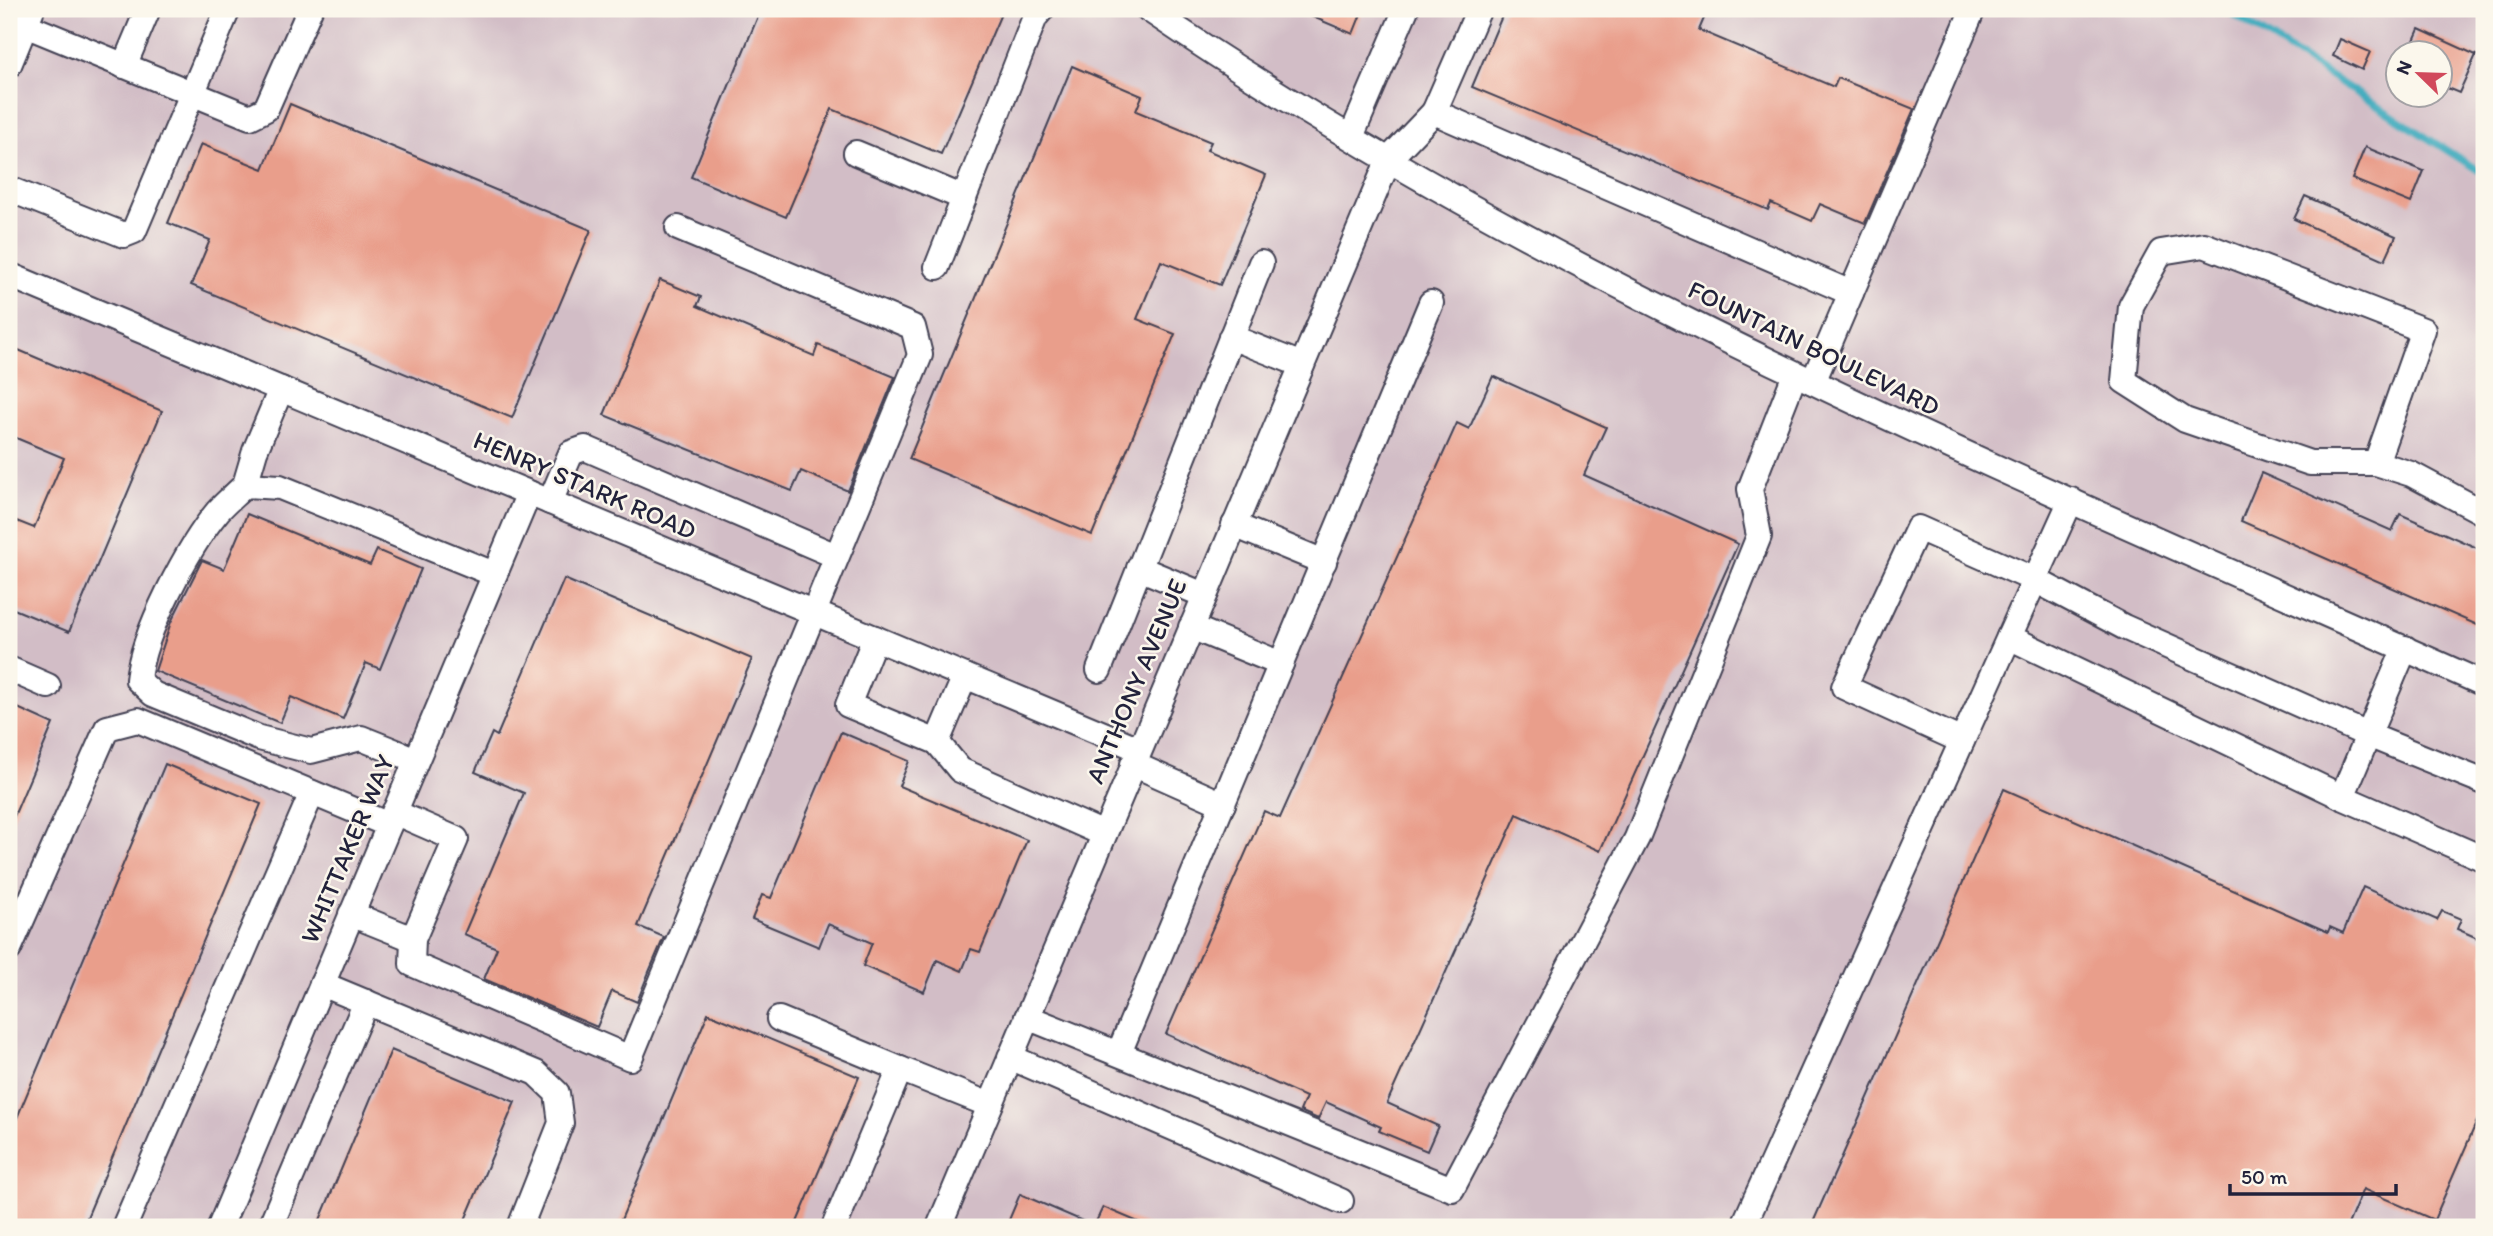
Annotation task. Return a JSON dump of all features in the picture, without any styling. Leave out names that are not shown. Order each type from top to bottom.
[{"type":"street","points":[[124,66],[148,9]]},
{"type":"street","points":[[9,189],[124,235],[134,231],[228,9]]},
{"type":"street","points":[[10,61],[29,17],[124,66],[250,117],[265,109],[310,9]]},
{"type":"street","points":[[937,267],[1035,17],[1042,9]]},
{"type":"street","name":"FOUNTAIN BOULEVARD","points":[[1148,9],[1351,137],[1603,278],[1804,378],[2484,684]]},
{"type":"street","points":[[1351,137],[1406,9]]},
{"type":"street","points":[[1389,159],[1434,112],[1479,9]]},
{"type":"street","points":[[1027,1017],[1452,1189],[1637,838],[1759,536],[1750,489],[1804,378],[1851,293],[1973,9]]},
{"type":"street","points":[[1434,112],[1851,293]]},
{"type":"street","points":[[856,153],[964,198]]},
{"type":"street","name":"ANTHONY AVENUE","points":[[939,1227],[1389,159]]},
{"type":"street","points":[[9,949],[107,728],[138,720],[312,793],[456,839],[412,939],[412,964],[630,1058],[920,355],[913,327],[678,228]]},
{"type":"street","points":[[2376,463],[2423,330],[2204,245],[2161,252],[2131,306],[2124,381],[2185,420],[2311,463],[2376,463],[2412,474],[2484,513]]},
{"type":"street","points":[[1098,670],[1261,263]]},
{"type":"street","name":"HENRY STARK ROAD","points":[[9,275],[965,676],[1136,757],[1223,804]]},
{"type":"street","points":[[1119,1054],[1432,303]]},
{"type":"street","points":[[1231,337],[1302,365]]},
{"type":"street","points":[[281,389],[255,451],[246,485],[218,511],[183,563],[140,659],[138,680],[153,694],[259,738],[311,751],[361,738],[416,760]]},
{"type":"street","name":"WHITTAKER WAY","points":[[220,1227],[494,574],[539,498],[571,453],[585,448],[836,556]]},
{"type":"street","points":[[246,485],[281,487],[494,574]]},
{"type":"street","points":[[1743,1227],[2071,500]]},
{"type":"street","points":[[1234,525],[1324,562]]},
{"type":"street","points":[[1962,741],[1844,687],[1918,528],[2035,580],[2124,627],[2368,735],[2484,782]]},
{"type":"street","points":[[1139,568],[1204,595]]},
{"type":"street","points":[[1191,627],[1281,664]]},
{"type":"street","points":[[2009,637],[2342,797],[2484,859]]},
{"type":"street","points":[[876,638],[848,705],[937,742],[960,770],[1104,834]]},
{"type":"street","points":[[2342,797],[2405,648]]},
{"type":"street","points":[[9,669],[48,686]]},
{"type":"street","points":[[937,742],[965,676]]},
{"type":"street","points":[[124,1227],[312,793]]},
{"type":"street","points":[[351,914],[412,939]]},
{"type":"street","points":[[322,984],[536,1073],[557,1093],[561,1123],[520,1227]]},
{"type":"street","points":[[270,1227],[366,1002]]},
{"type":"street","points":[[779,1019],[990,1105]]},
{"type":"street","points":[[1010,1057],[1341,1201]]},
{"type":"street","points":[[834,1227],[900,1069]]},
{"type":"shaded area","points":[[9,9],[2484,9],[2484,1227],[9,1227]]},
{"type":"building","points":[[761,9],[1003,9],[941,154],[832,109],[786,217],[691,177]]},
{"type":"building","points":[[1294,9],[1363,9],[1353,34]]},
{"type":"building","points":[[1505,9],[1708,9],[1699,30],[1834,87],[1838,78],[1914,109],[1865,223],[1820,204],[1812,221],[1771,203],[1768,210],[1472,87]]},
{"type":"building","points":[[2419,29],[2439,38],[2415,38]]},
{"type":"building","points":[[2340,39],[2370,52],[2362,70],[2333,56]]},
{"type":"building","points":[[2454,45],[2476,55],[2459,93],[2454,91]]},
{"type":"building","points":[[1072,66],[1142,96],[1136,111],[1211,142],[1207,150],[1266,175],[1220,285],[1161,261],[1137,319],[1175,334],[1092,535],[909,459]]},
{"type":"building","points":[[290,104],[591,230],[512,418],[191,285],[210,240],[168,223],[201,144],[263,169]]},
{"type":"building","points":[[2365,147],[2424,171],[2411,203],[2352,179]]},
{"type":"building","points":[[2305,196],[2396,236],[2385,260],[2294,219]]},
{"type":"building","points":[[660,280],[701,297],[697,306],[814,356],[818,345],[895,377],[848,491],[801,471],[792,491],[604,415]]},
{"type":"building","points":[[9,346],[162,411],[69,632],[9,607],[9,518],[34,528],[64,458],[9,435]]},
{"type":"building","points":[[1493,376],[1606,427],[1584,475],[1738,544],[1600,851],[1517,814],[1387,1103],[1438,1126],[1427,1151],[1379,1131],[1381,1127],[1326,1102],[1318,1119],[1300,1111],[1306,1097],[1166,1034],[1264,811],[1280,818],[1457,423],[1469,429]]},
{"type":"building","points":[[2261,473],[2392,531],[2400,514],[2484,551],[2484,628],[2241,521]]},
{"type":"building","points":[[247,514],[370,565],[377,550],[421,569],[380,669],[366,663],[343,719],[291,697],[280,723],[155,671],[171,622],[202,560],[224,569]]},
{"type":"building","points":[[564,579],[752,659],[638,926],[664,937],[637,1002],[612,991],[597,1027],[484,979],[497,948],[464,934],[524,793],[475,772],[492,733],[497,736]]},
{"type":"building","points":[[9,704],[53,724],[9,828]]},
{"type":"building","points":[[841,732],[909,761],[899,786],[1027,840],[980,952],[971,949],[962,971],[937,960],[924,992],[863,966],[872,943],[828,924],[819,947],[752,919],[762,895],[771,898]]},
{"type":"building","points":[[165,764],[261,804],[83,1227],[9,1227],[9,1137]]},
{"type":"building","points":[[2004,789],[2328,932],[2330,927],[2343,933],[2363,887],[2437,920],[2442,911],[2461,919],[2457,929],[2484,941],[2484,1105],[2434,1220],[2363,1189],[2347,1227],[1811,1227]]},
{"type":"building","points":[[708,1013],[859,1077],[795,1227],[618,1227]]},
{"type":"building","points":[[391,1050],[515,1102],[462,1227],[317,1227]]},
{"type":"building","points":[[1020,1194],[1094,1226],[1103,1207],[1150,1227],[1006,1227]]},
{"type":"waterway","points":[[2225,9],[2484,174]]}]
